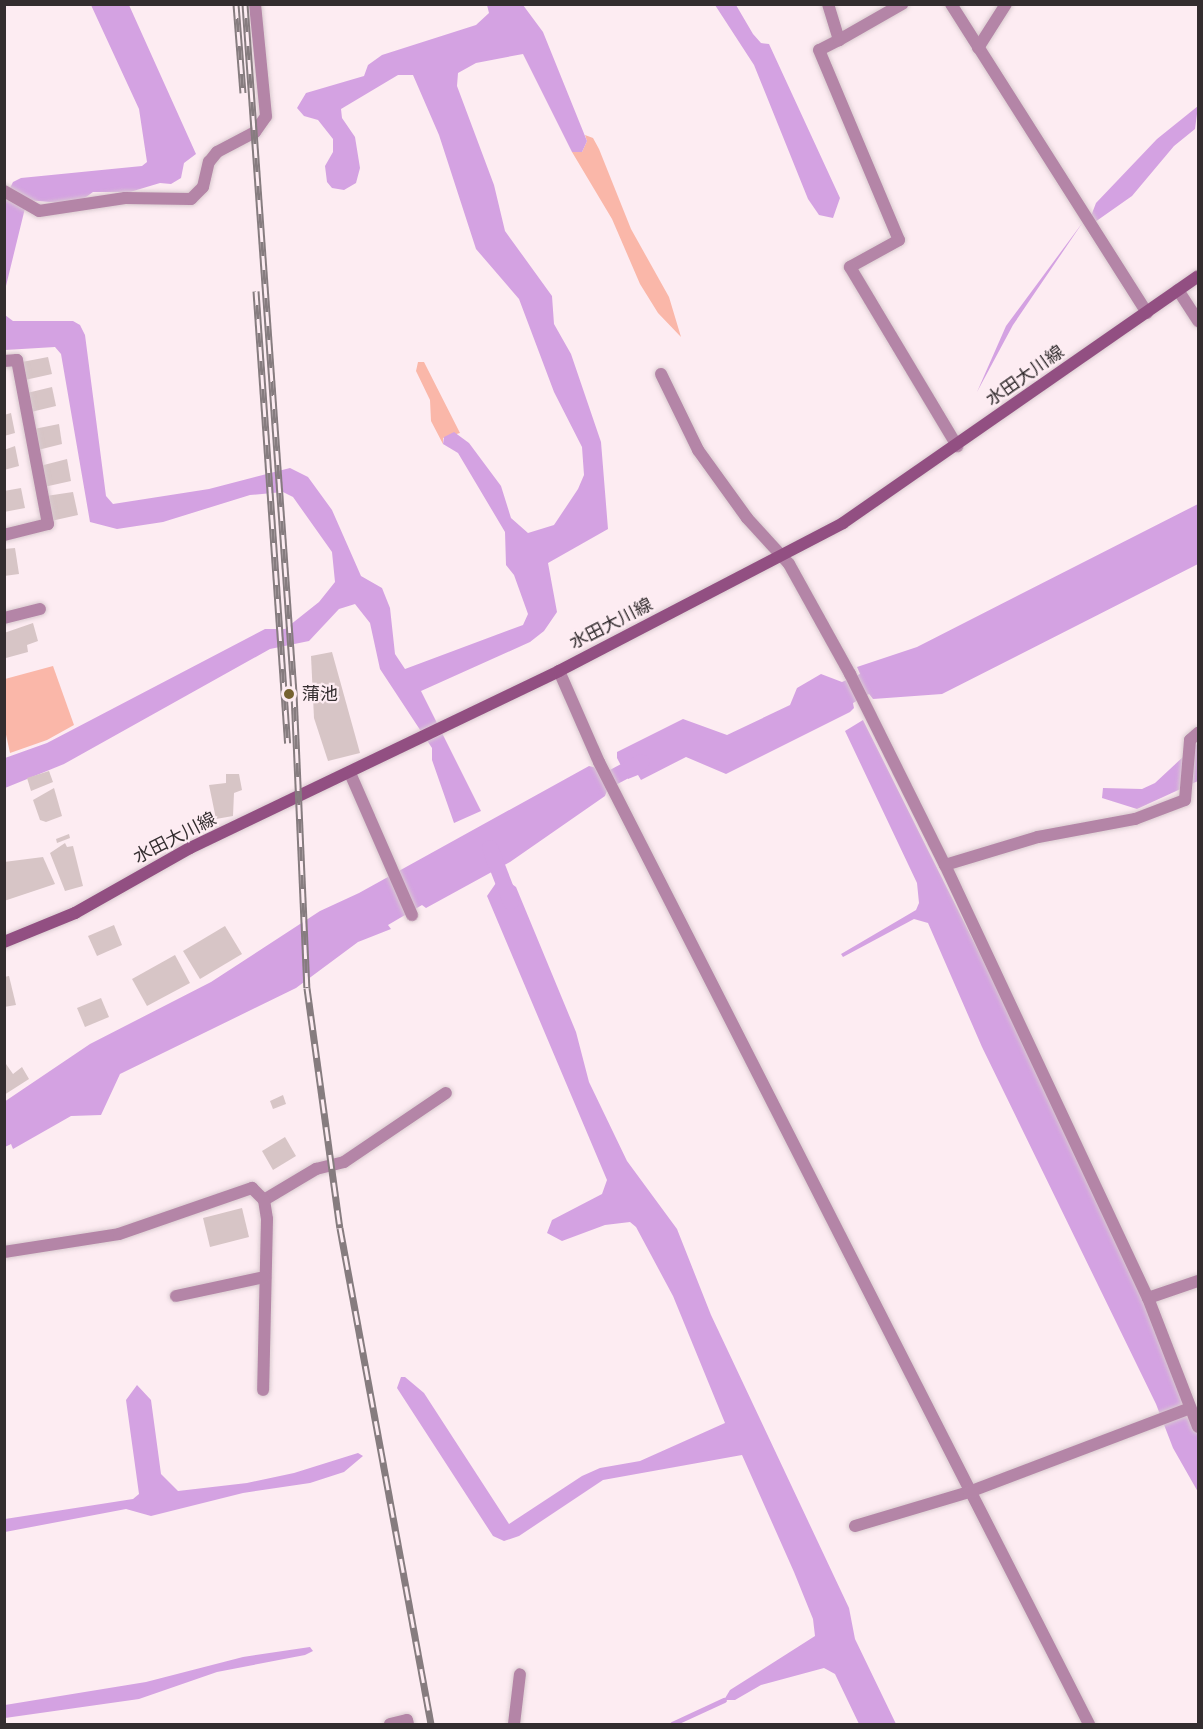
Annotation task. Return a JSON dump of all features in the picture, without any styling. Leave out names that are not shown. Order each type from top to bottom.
[{"type":"main road","name":"水田大川線","points":[[4,942],[75,914],[190,848],[350,774],[559,671],[843,523],[957,446],[1198,276]]},
{"type":"street","points":[[4,191],[39,211],[125,198],[191,199],[203,188],[209,162],[217,152],[255,132],[266,116],[255,4]]},
{"type":"street","points":[[828,4],[839,40]]},
{"type":"street","points":[[902,4],[819,50],[899,240],[850,267],[957,446]]},
{"type":"street","points":[[951,4],[1147,313]]},
{"type":"street","points":[[978,48],[1005,4]]},
{"type":"street","points":[[1178,290],[1198,321]]},
{"type":"street","points":[[4,361],[17,360],[48,524],[4,535]]},
{"type":"street","points":[[661,374],[698,450],[747,518],[782,555],[850,674],[945,865],[1148,1298],[1188,1409],[1198,1427]]},
{"type":"street","points":[[4,618],[40,609]]},
{"type":"street","points":[[559,671],[598,762],[1089,1725]]},
{"type":"street","points":[[945,865],[1038,837],[1135,819],[1185,800],[1190,740],[1198,733]]},
{"type":"street","points":[[350,774],[412,915]]},
{"type":"street","points":[[264,1200],[316,1169],[344,1162],[446,1093]]},
{"type":"street","points":[[4,1252],[119,1234],[252,1188],[264,1200],[267,1219],[263,1390]]},
{"type":"street","points":[[176,1296],[265,1277]]},
{"type":"street","points":[[1148,1298],[1198,1281]]},
{"type":"street","points":[[855,1526],[969,1492],[1188,1409]]},
{"type":"street","points":[[514,1725],[520,1674]]},
{"type":"street","points":[[390,1725],[407,1720],[408,1725]]},
{"type":"shaded area","points":[[91,5],[129,5],[196,154],[184,163],[181,178],[171,184],[160,183],[130,192],[93,192],[82,200],[61,203],[27,200],[5,290],[5,198],[13,182],[21,178],[142,166],[147,162],[139,109]]},
{"type":"shaded area","points":[[487,5],[523,5],[543,32],[587,141],[582,152],[572,152],[523,54],[476,63],[458,73],[457,86],[494,185],[505,231],[552,296],[554,324],[571,354],[601,442],[608,529],[548,563],[557,612],[544,631],[530,642],[421,691],[481,811],[454,823],[432,760],[432,748],[380,669],[370,623],[355,604],[339,609],[309,641],[270,649],[64,764],[5,788],[5,758],[47,743],[265,629],[285,629],[319,602],[335,582],[332,552],[293,497],[283,492],[250,495],[163,522],[117,529],[90,522],[61,354],[55,347],[5,350],[5,315],[13,321],[73,321],[80,325],[85,335],[106,496],[113,504],[209,489],[290,468],[308,477],[332,510],[361,576],[382,588],[390,608],[395,654],[405,669],[523,625],[528,614],[514,575],[506,565],[505,532],[458,453],[443,444],[444,437],[454,432],[469,443],[501,486],[511,518],[528,533],[554,525],[578,489],[584,475],[582,447],[554,392],[519,299],[476,249],[439,135],[413,75],[398,75],[341,109],[342,118],[355,137],[360,168],[356,183],[344,190],[332,188],[327,182],[325,166],[333,152],[333,139],[318,120],[304,116],[297,108],[306,93],[364,76],[368,65],[382,55],[476,25],[489,13]]},
{"type":"shaded area","points":[[715,5],[736,5],[753,34],[761,43],[769,44],[840,198],[833,218],[819,215],[808,199],[754,65]]},
{"type":"shaded area","points":[[1198,106],[1195,129],[1174,146],[1132,196],[1095,222],[1091,216],[1096,203],[1157,139]]},
{"type":"shaded area","points":[[585,135],[593,138],[599,149],[631,229],[669,297],[681,337],[658,313],[640,284],[612,219],[572,152],[582,152],[587,141]]},
{"type":"shaded area","points":[[1083,222],[1013,325],[977,392],[1006,326]]},
{"type":"shaded area","points":[[418,362],[424,362],[460,433],[443,438],[443,444],[431,421],[430,400],[416,371]]},
{"type":"shaded area","points":[[1198,504],[1198,564],[942,694],[873,699],[869,694],[853,703],[854,708],[850,712],[726,774],[686,757],[641,780],[638,775],[628,779],[617,758],[617,752],[683,719],[727,735],[790,705],[797,688],[821,674],[842,682],[860,674],[857,667],[917,647]]},
{"type":"shaded area","points":[[53,666],[74,725],[47,740],[10,753],[5,730],[5,679]]},
{"type":"shaded area","points":[[863,720],[982,958],[1144,1295],[1198,1432],[1198,1492],[1173,1448],[1156,1404],[982,1047],[928,923],[914,919],[843,957],[841,954],[916,910],[919,903],[917,883],[845,731]]},
{"type":"shaded area","points":[[1198,743],[1198,781],[1137,809],[1102,798],[1103,788],[1142,789],[1155,783]]},
{"type":"shaded area","points":[[589,766],[597,768],[608,788],[605,796],[510,862],[426,908],[422,905],[388,925],[391,929],[358,942],[296,988],[120,1074],[101,1115],[71,1116],[13,1149],[11,1144],[5,1147],[4,1102],[90,1044],[211,982],[320,911],[359,893]]},
{"type":"shaded area","points":[[509,882],[516,887],[576,1032],[589,1082],[627,1161],[677,1229],[711,1315],[849,1608],[855,1639],[896,1724],[859,1724],[835,1674],[824,1668],[761,1685],[735,1700],[724,1700],[730,1690],[815,1636],[813,1619],[742,1455],[603,1480],[519,1536],[504,1541],[493,1536],[397,1388],[401,1377],[405,1377],[424,1393],[509,1524],[582,1476],[600,1468],[640,1461],[725,1423],[673,1296],[636,1227],[630,1222],[605,1225],[562,1241],[547,1233],[552,1220],[602,1194],[607,1180],[487,896],[496,883]]},
{"type":"shaded area","points":[[137,1385],[151,1400],[161,1474],[178,1491],[247,1483],[294,1473],[358,1453],[363,1456],[344,1472],[310,1483],[243,1493],[151,1516],[126,1509],[5,1532],[5,1519],[133,1499],[139,1494],[126,1400]]},
{"type":"shaded area","points":[[310,1647],[313,1651],[305,1655],[217,1672],[139,1699],[5,1718],[5,1705],[146,1682],[243,1657]]},
{"type":"building","points":[[48,357],[52,374],[25,380],[22,362]]},
{"type":"building","points":[[52,387],[56,406],[31,412],[27,393]]},
{"type":"building","points":[[11,413],[15,433],[4,436],[4,415]]},
{"type":"building","points":[[59,424],[62,444],[38,450],[34,429]]},
{"type":"building","points":[[15,446],[19,466],[4,470],[4,450]]},
{"type":"building","points":[[67,459],[71,481],[44,487],[40,466]]},
{"type":"building","points":[[21,488],[25,508],[4,512],[4,491]]},
{"type":"building","points":[[73,492],[78,515],[51,521],[46,496]]},
{"type":"building","points":[[15,548],[19,574],[4,576],[4,549]]},
{"type":"building","points":[[33,623],[38,641],[27,645],[28,652],[6,658],[4,633]]},
{"type":"building","points":[[332,652],[360,753],[328,761],[314,718],[311,656]]},
{"type":"building","points":[[49,771],[53,782],[31,791],[27,778]]},
{"type":"building","points":[[226,774],[239,774],[242,790],[234,793],[233,816],[216,819],[209,785],[226,783]]},
{"type":"building","points":[[54,788],[62,816],[46,822],[40,820],[33,800]]},
{"type":"building","points":[[69,834],[70,838],[57,843],[56,839]]},
{"type":"building","points":[[65,843],[67,847],[73,846],[83,886],[65,891],[50,853]]},
{"type":"building","points":[[43,857],[55,884],[4,901],[4,862]]},
{"type":"building","points":[[114,925],[122,945],[97,956],[88,936]]},
{"type":"building","points":[[225,926],[242,954],[200,979],[183,951]]},
{"type":"building","points":[[175,955],[190,983],[147,1006],[132,979]]},
{"type":"building","points":[[9,976],[16,1005],[4,1007],[4,977]]},
{"type":"building","points":[[101,998],[109,1017],[85,1027],[77,1008]]},
{"type":"building","points":[[6,1064],[13,1074],[22,1067],[29,1079],[4,1095]]},
{"type":"building","points":[[283,1095],[286,1104],[273,1109],[270,1101]]},
{"type":"building","points":[[285,1137],[296,1156],[273,1170],[262,1151]]},
{"type":"building","points":[[242,1208],[249,1237],[210,1247],[203,1218]]},
{"type":"waterway","points":[[593,788],[642,762]]},
{"type":"waterway","points":[[490,848],[511,902]]},
{"type":"waterway","points":[[672,1724],[724,1700]]},
{"type":"railway","points":[[236,4],[243,93]]},
{"type":"railway","points":[[245,4],[294,693],[307,988],[340,1228],[431,1724]]},
{"type":"railway","points":[[256,291],[288,743]]},
{"type":"place","name":"蒲池","points":[[289,694]]}]
